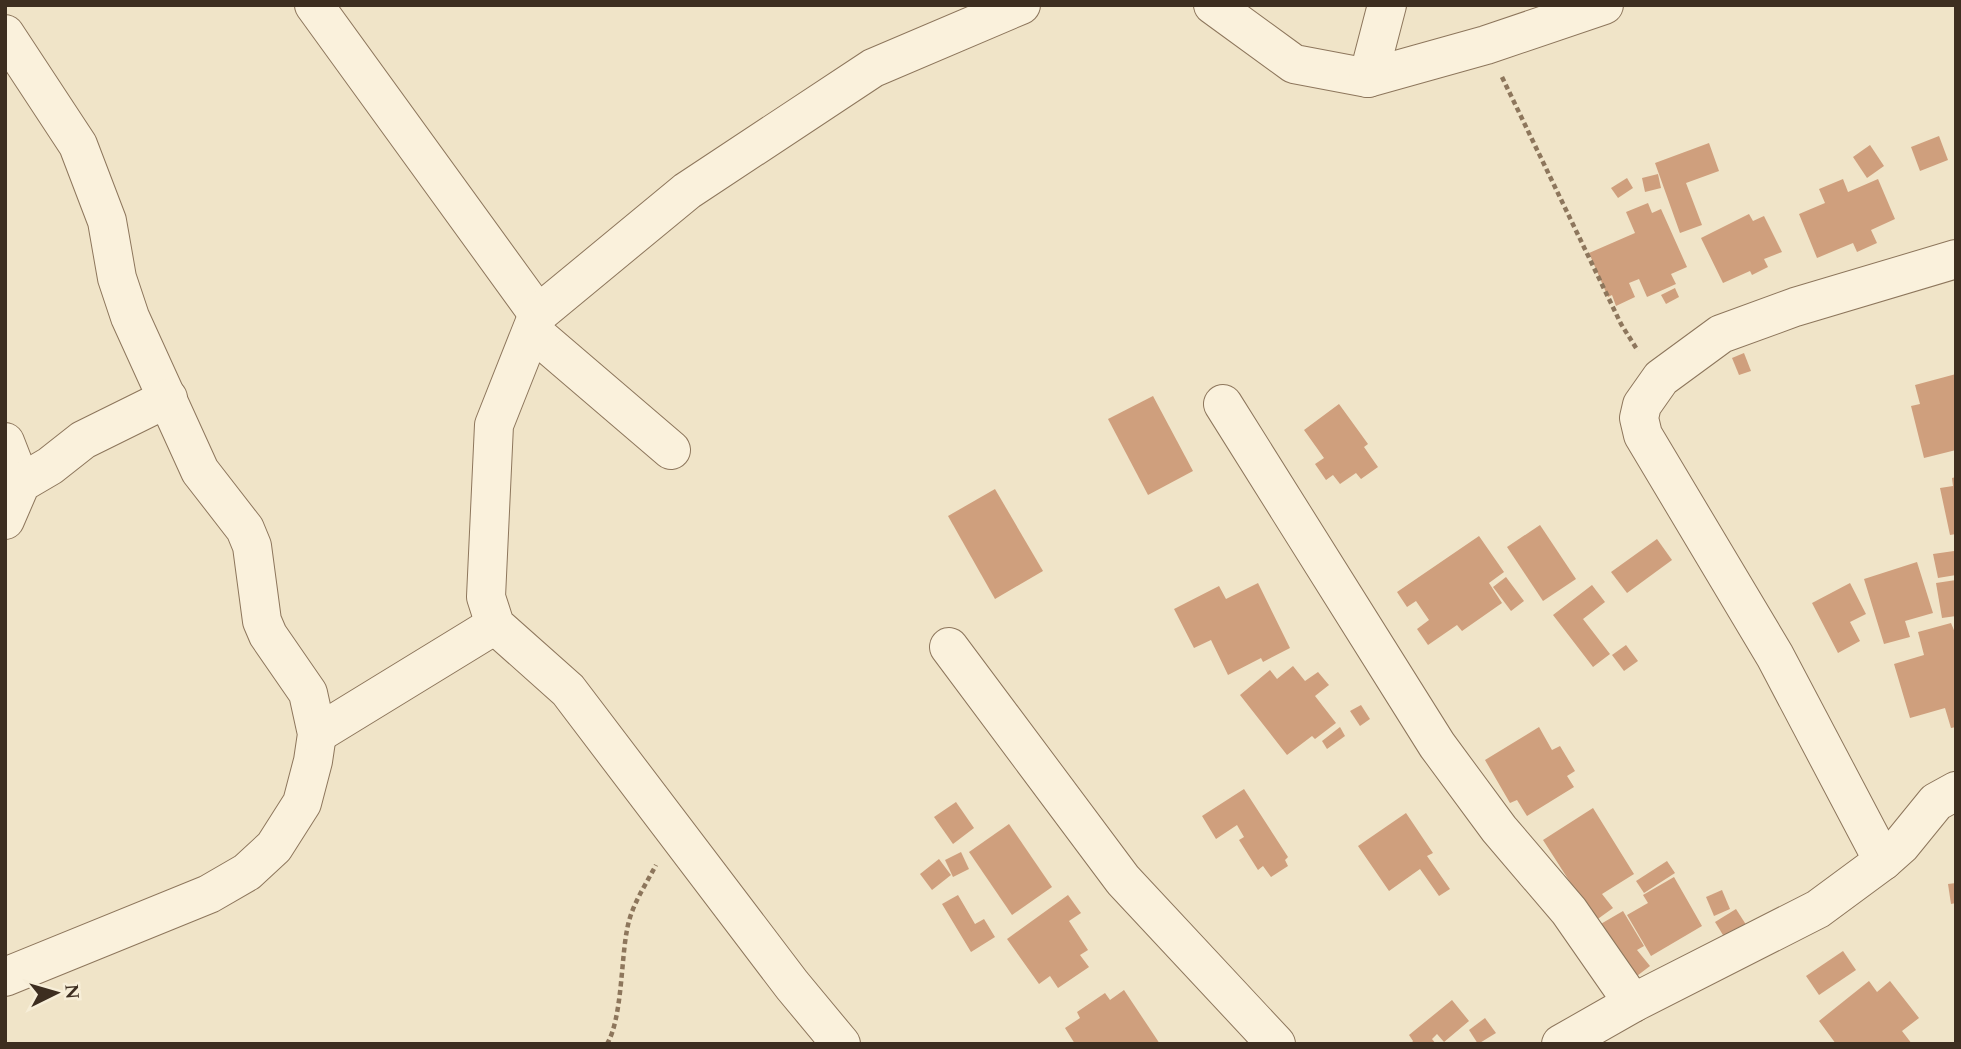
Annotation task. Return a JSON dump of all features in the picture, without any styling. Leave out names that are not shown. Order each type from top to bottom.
[{"type":"street","points":[[314,5],[535,322],[671,450]]},
{"type":"street","points":[[841,1044],[792,985],[568,690],[495,625],[486,597],[494,425],[535,322],[687,191],[873,68],[1021,5]]},
{"type":"street","points":[[1213,5],[1294,64],[1368,78],[1486,45],[1604,5]]},
{"type":"street","points":[[1368,78],[1387,5]]},
{"type":"street","points":[[5,34],[78,145],[107,221],[117,278],[130,317],[200,471],[245,529],[252,547],[262,621],[268,635],[308,693],[317,734],[302,803],[274,847],[247,872],[209,894],[5,977]]},
{"type":"street","points":[[1882,861],[1774,656],[1643,435],[1639,418],[1642,405],[1661,378],[1721,334],[1796,307],[1956,259]]},
{"type":"street","points":[[5,520],[21,483],[50,466],[83,440],[169,398]]},
{"type":"street","points":[[1223,404],[1437,745],[1499,829],[1569,911],[1633,1003]]},
{"type":"street","points":[[5,442],[21,483]]},
{"type":"street","points":[[317,734],[495,625]]},
{"type":"street","points":[[949,647],[1123,880],[1276,1044]]},
{"type":"street","points":[[1561,1044],[1633,1003],[1818,909],[1901,845],[1936,802],[1956,790]]},
{"type":"path","points":[[1486,45],[1621,324],[1642,358],[1661,378]]},
{"type":"path","points":[[607,1044],[615,1016],[632,909],[675,830]]},
{"type":"building","points":[[1939,136],[1948,160],[1920,171],[1911,147]]},
{"type":"building","points":[[1709,143],[1719,171],[1686,183],[1702,225],[1680,233],[1655,163]]},
{"type":"building","points":[[1870,145],[1884,166],[1867,178],[1853,157]]},
{"type":"building","points":[[1658,174],[1661,188],[1645,192],[1642,178]]},
{"type":"building","points":[[1627,178],[1633,188],[1618,198],[1611,188]]},
{"type":"building","points":[[1843,179],[1848,192],[1878,179],[1895,219],[1871,230],[1877,243],[1857,252],[1853,243],[1817,258],[1799,214],[1825,203],[1819,189]]},
{"type":"building","points":[[1648,203],[1652,213],[1661,209],[1687,267],[1671,274],[1676,284],[1647,297],[1639,279],[1629,283],[1635,297],[1616,306],[1612,295],[1608,297],[1589,253],[1635,233],[1626,212]]},
{"type":"building","points":[[1749,214],[1753,221],[1764,216],[1782,252],[1764,259],[1768,267],[1752,275],[1750,271],[1723,283],[1701,238]]},
{"type":"building","points":[[1675,288],[1679,297],[1666,304],[1661,295]]},
{"type":"building","points":[[1744,353],[1751,371],[1739,375],[1732,358]]},
{"type":"building","points":[[1956,374],[1956,450],[1924,458],[1911,406],[1920,404],[1915,385]]},
{"type":"building","points":[[1153,396],[1193,471],[1148,495],[1108,419]]},
{"type":"building","points":[[1339,404],[1368,444],[1364,447],[1378,467],[1361,479],[1356,473],[1340,484],[1333,475],[1326,480],[1315,464],[1324,458],[1304,430]]},
{"type":"building","points":[[1956,477],[1956,534],[1950,535],[1940,488],[1953,486],[1952,478]]},
{"type":"building","points":[[995,489],[1043,571],[995,599],[948,516]]},
{"type":"building","points":[[1540,525],[1576,579],[1543,601],[1507,547]]},
{"type":"building","points":[[1479,536],[1504,572],[1489,583],[1502,603],[1462,631],[1457,625],[1428,645],[1417,629],[1429,620],[1416,601],[1407,607],[1397,592]]},
{"type":"building","points":[[1657,539],[1672,560],[1627,593],[1611,572]]},
{"type":"building","points":[[1954,551],[1956,575],[1938,578],[1933,554]]},
{"type":"building","points":[[1917,562],[1933,613],[1905,621],[1910,637],[1884,644],[1864,579]]},
{"type":"building","points":[[1506,577],[1524,601],[1511,611],[1493,587]]},
{"type":"building","points":[[1956,580],[1956,616],[1942,618],[1936,583]]},
{"type":"building","points":[[1258,583],[1290,648],[1263,662],[1261,658],[1228,675],[1211,640],[1194,648],[1174,609],[1219,586],[1226,599]]},
{"type":"building","points":[[1850,583],[1866,614],[1850,622],[1860,641],[1838,653],[1812,603]]},
{"type":"building","points":[[1592,585],[1605,602],[1583,619],[1610,654],[1593,667],[1553,615]]},
{"type":"building","points":[[1951,623],[1956,635],[1956,727],[1951,728],[1945,708],[1910,718],[1894,664],[1924,655],[1918,632]]},
{"type":"building","points":[[1626,645],[1638,661],[1624,671],[1612,655]]},
{"type":"building","points":[[1293,666],[1305,681],[1318,672],[1329,685],[1315,696],[1336,723],[1315,739],[1312,736],[1287,755],[1240,695],[1270,670],[1277,679]]},
{"type":"building","points":[[1361,705],[1370,719],[1360,726],[1350,711]]},
{"type":"building","points":[[1340,727],[1345,736],[1327,749],[1322,741]]},
{"type":"building","points":[[1539,727],[1552,750],[1560,746],[1575,771],[1567,776],[1574,787],[1527,816],[1517,800],[1510,803],[1485,760]]},
{"type":"building","points":[[1244,789],[1288,857],[1285,860],[1288,866],[1271,877],[1263,866],[1258,870],[1239,840],[1244,837],[1237,825],[1216,839],[1202,816]]},
{"type":"building","points":[[956,802],[974,828],[953,844],[934,817]]},
{"type":"building","points":[[1593,808],[1634,874],[1602,894],[1613,908],[1595,921],[1543,840]]},
{"type":"building","points":[[1406,813],[1433,853],[1427,856],[1450,889],[1439,896],[1420,869],[1389,891],[1358,846]]},
{"type":"building","points":[[1009,824],[1052,887],[1012,915],[969,852]]},
{"type":"building","points":[[961,852],[969,869],[953,877],[945,860]]},
{"type":"building","points":[[939,859],[951,875],[932,890],[920,874]]},
{"type":"building","points":[[1667,861],[1675,873],[1644,893],[1636,881]]},
{"type":"building","points":[[1674,877],[1702,926],[1651,956],[1627,915],[1648,903],[1643,895]]},
{"type":"building","points":[[1956,883],[1956,903],[1951,904],[1948,884]]},
{"type":"building","points":[[1722,890],[1730,909],[1714,916],[1706,897]]},
{"type":"building","points":[[958,895],[975,924],[984,919],[995,937],[971,952],[942,904]]},
{"type":"building","points":[[1068,895],[1081,913],[1069,921],[1088,950],[1080,955],[1089,967],[1058,988],[1050,976],[1039,984],[1007,939]]},
{"type":"building","points":[[1736,909],[1752,934],[1731,948],[1715,922]]},
{"type":"building","points":[[1623,911],[1644,946],[1637,950],[1650,966],[1629,982],[1599,925]]},
{"type":"building","points":[[1843,951],[1856,970],[1819,995],[1806,976]]},
{"type":"building","points":[[1869,981],[1877,992],[1890,981],[1919,1018],[1902,1031],[1912,1044],[1836,1044],[1819,1021]]},
{"type":"building","points":[[1124,990],[1160,1044],[1075,1044],[1065,1028],[1080,1018],[1077,1012],[1105,993],[1110,1000]]},
{"type":"building","points":[[1452,1000],[1469,1021],[1444,1042],[1437,1034],[1432,1039],[1436,1044],[1411,1044],[1413,1041],[1409,1035]]},
{"type":"building","points":[[1485,1018],[1496,1033],[1478,1044],[1469,1030]]}]
